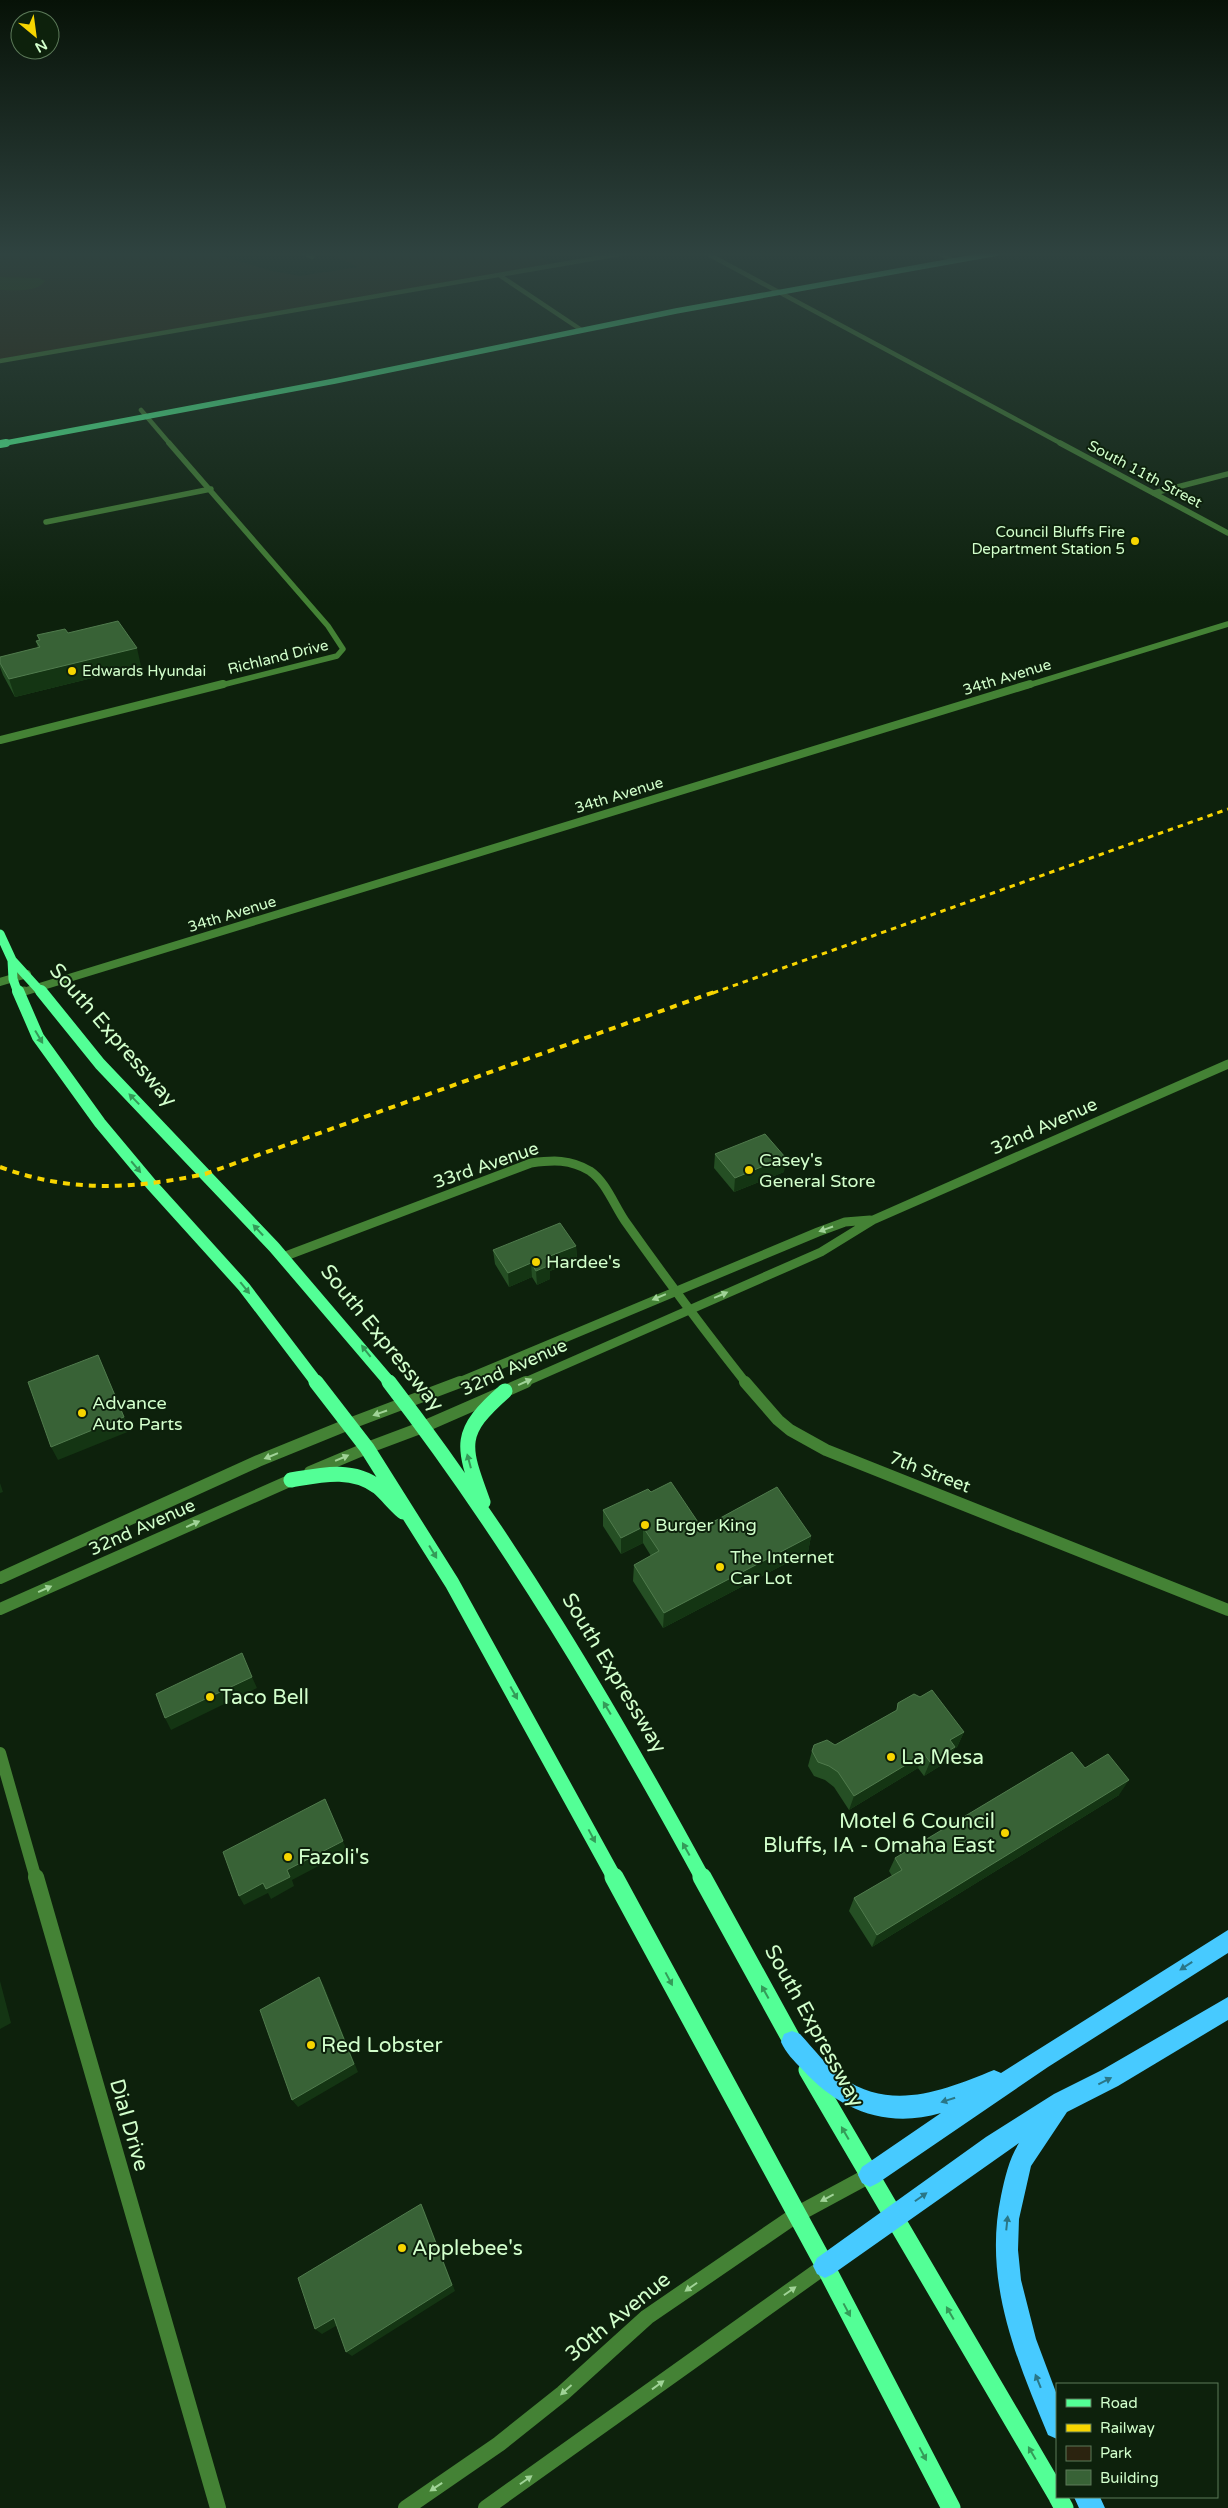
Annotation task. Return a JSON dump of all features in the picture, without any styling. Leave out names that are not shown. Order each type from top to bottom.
[{"type":"highway","points":[[870,2175],[1040,2059],[1228,1941]]},
{"type":"highway","points":[[825,2266],[994,2145],[1062,2102],[1110,2078],[1228,2008]]},
{"type":"highway","points":[[792,2042],[834,2085],[860,2101],[883,2108],[935,2104],[969,2093],[1040,2059]]},
{"type":"highway","points":[[1056,2424],[1027,2352],[1012,2301],[1006,2237],[1009,2205],[1022,2159],[1062,2102]]},
{"type":"main road","points":[[112,415],[352,370]]},
{"type":"main road","points":[[0,444],[384,370]]},
{"type":"main road","name":"South Expressway","points":[[0,934],[12,960],[38,987],[98,1062],[283,1257],[361,1345],[424,1427],[491,1523],[543,1601],[630,1747],[792,2042],[1056,2494]]},
{"type":"main road","name":"South Expressway","points":[[12,960],[12,979],[38,1037],[100,1123],[151,1184],[244,1287],[367,1448],[417,1526],[513,1690],[825,2266],[951,2508]]},
{"type":"main road","points":[[491,1523],[470,1468],[465,1441],[474,1419],[505,1391]]},
{"type":"main road","points":[[291,1480],[330,1474],[360,1477],[374,1484],[417,1526]]},
{"type":"street","name":"South 11th Street","points":[[925,370],[1228,533]]},
{"type":"street","name":"Richland Drive","points":[[0,740],[337,656],[343,649],[328,626],[141,410]]},
{"type":"street","points":[[1154,493],[1228,474]]},
{"type":"street","points":[[46,522],[211,489]]},
{"type":"street","name":"34th Avenue","points":[[19,993],[1228,624]]},
{"type":"street","points":[[0,982],[27,974]]},
{"type":"street","name":"32nd Avenue","points":[[0,1609],[291,1480],[367,1448],[424,1427],[821,1252],[873,1220],[1228,1064]]},
{"type":"street","name":"33rd Avenue","points":[[283,1257],[531,1163],[556,1160],[581,1166],[601,1181],[617,1210],[676,1290]]},
{"type":"street","name":"32nd Avenue","points":[[0,1578],[258,1461],[349,1424],[406,1404],[676,1290],[845,1222],[873,1220]]},
{"type":"street","name":"7th Street","points":[[676,1290],[688,1309],[778,1420],[806,1439],[834,1453],[1228,1610]]},
{"type":"street","name":"Dial Drive","points":[[0,1754],[218,2508]]},
{"type":"street","name":"30th Avenue","points":[[406,2508],[499,2444],[563,2393],[647,2318],[796,2215],[870,2175]]},
{"type":"street","points":[[486,2508],[825,2266]]},
{"type":"building","points":[[118,621],[137,648],[9,679],[0,663],[0,657],[40,647],[36,641],[40,640],[37,635],[65,629],[68,633]]},
{"type":"building","points":[[765,1134],[785,1157],[735,1178],[715,1154]]},
{"type":"building","points":[[560,1223],[576,1246],[545,1258],[550,1265],[536,1271],[531,1263],[508,1273],[493,1250]]},
{"type":"building","name":"Advance Auto Parts","points":[[98,1355],[124,1417],[51,1447],[28,1382]]},
{"type":"building","points":[[671,1482],[702,1528],[777,1487],[811,1536],[664,1613],[634,1565],[659,1551],[643,1527],[621,1538],[603,1510],[648,1489],[651,1492]]},
{"type":"building","points":[[242,1653],[252,1677],[165,1718],[156,1694]]},
{"type":"building","name":"La Mesa","points":[[932,1690],[964,1732],[950,1740],[955,1747],[930,1762],[924,1754],[854,1796],[838,1772],[818,1762],[812,1751],[814,1745],[827,1740],[835,1745],[897,1710],[898,1703],[914,1694],[920,1697]]},
{"type":"building","name":"Motel 6 Council Bluffs, IA - Omaha East","points":[[1072,1752],[1085,1768],[1108,1754],[1129,1780],[877,1935],[854,1898],[902,1870],[895,1858]]},
{"type":"building","name":"Fazoli's","points":[[325,1799],[343,1841],[287,1870],[290,1877],[266,1889],[263,1883],[239,1896],[223,1852]]},
{"type":"building","name":"Red Lobster","points":[[319,1977],[354,2064],[292,2100],[260,2010]]},
{"type":"building","name":"Applebee's","points":[[421,2204],[452,2285],[346,2352],[334,2318],[315,2329],[298,2278]]},
{"type":"railway","points":[[713,993],[1228,809]]},
{"type":"railway","points":[[0,1167],[52,1181],[102,1186],[152,1183],[205,1174],[717,991]]},
{"type":"place","name":"Council Bluffs Fire Department Station 5","points":[[1135,541]]},
{"type":"place","name":"Edwards Hyundai","points":[[72,671]]},
{"type":"place","name":"Casey's General Store","points":[[749,1170]]},
{"type":"place","name":"Hardee's","points":[[536,1262]]},
{"type":"place","name":"Advance Auto Parts","points":[[82,1413]]},
{"type":"place","name":"Burger King","points":[[645,1525]]},
{"type":"place","name":"The Internet Car Lot","points":[[720,1567]]},
{"type":"place","name":"Taco Bell","points":[[210,1697]]},
{"type":"place","name":"La Mesa","points":[[891,1757]]},
{"type":"place","name":"Motel 6 Council Bluffs, IA - Omaha East","points":[[1005,1833]]},
{"type":"place","name":"Fazoli's","points":[[288,1857]]},
{"type":"place","name":"Red Lobster","points":[[311,2045]]},
{"type":"place","name":"Applebee's","points":[[402,2248]]}]
